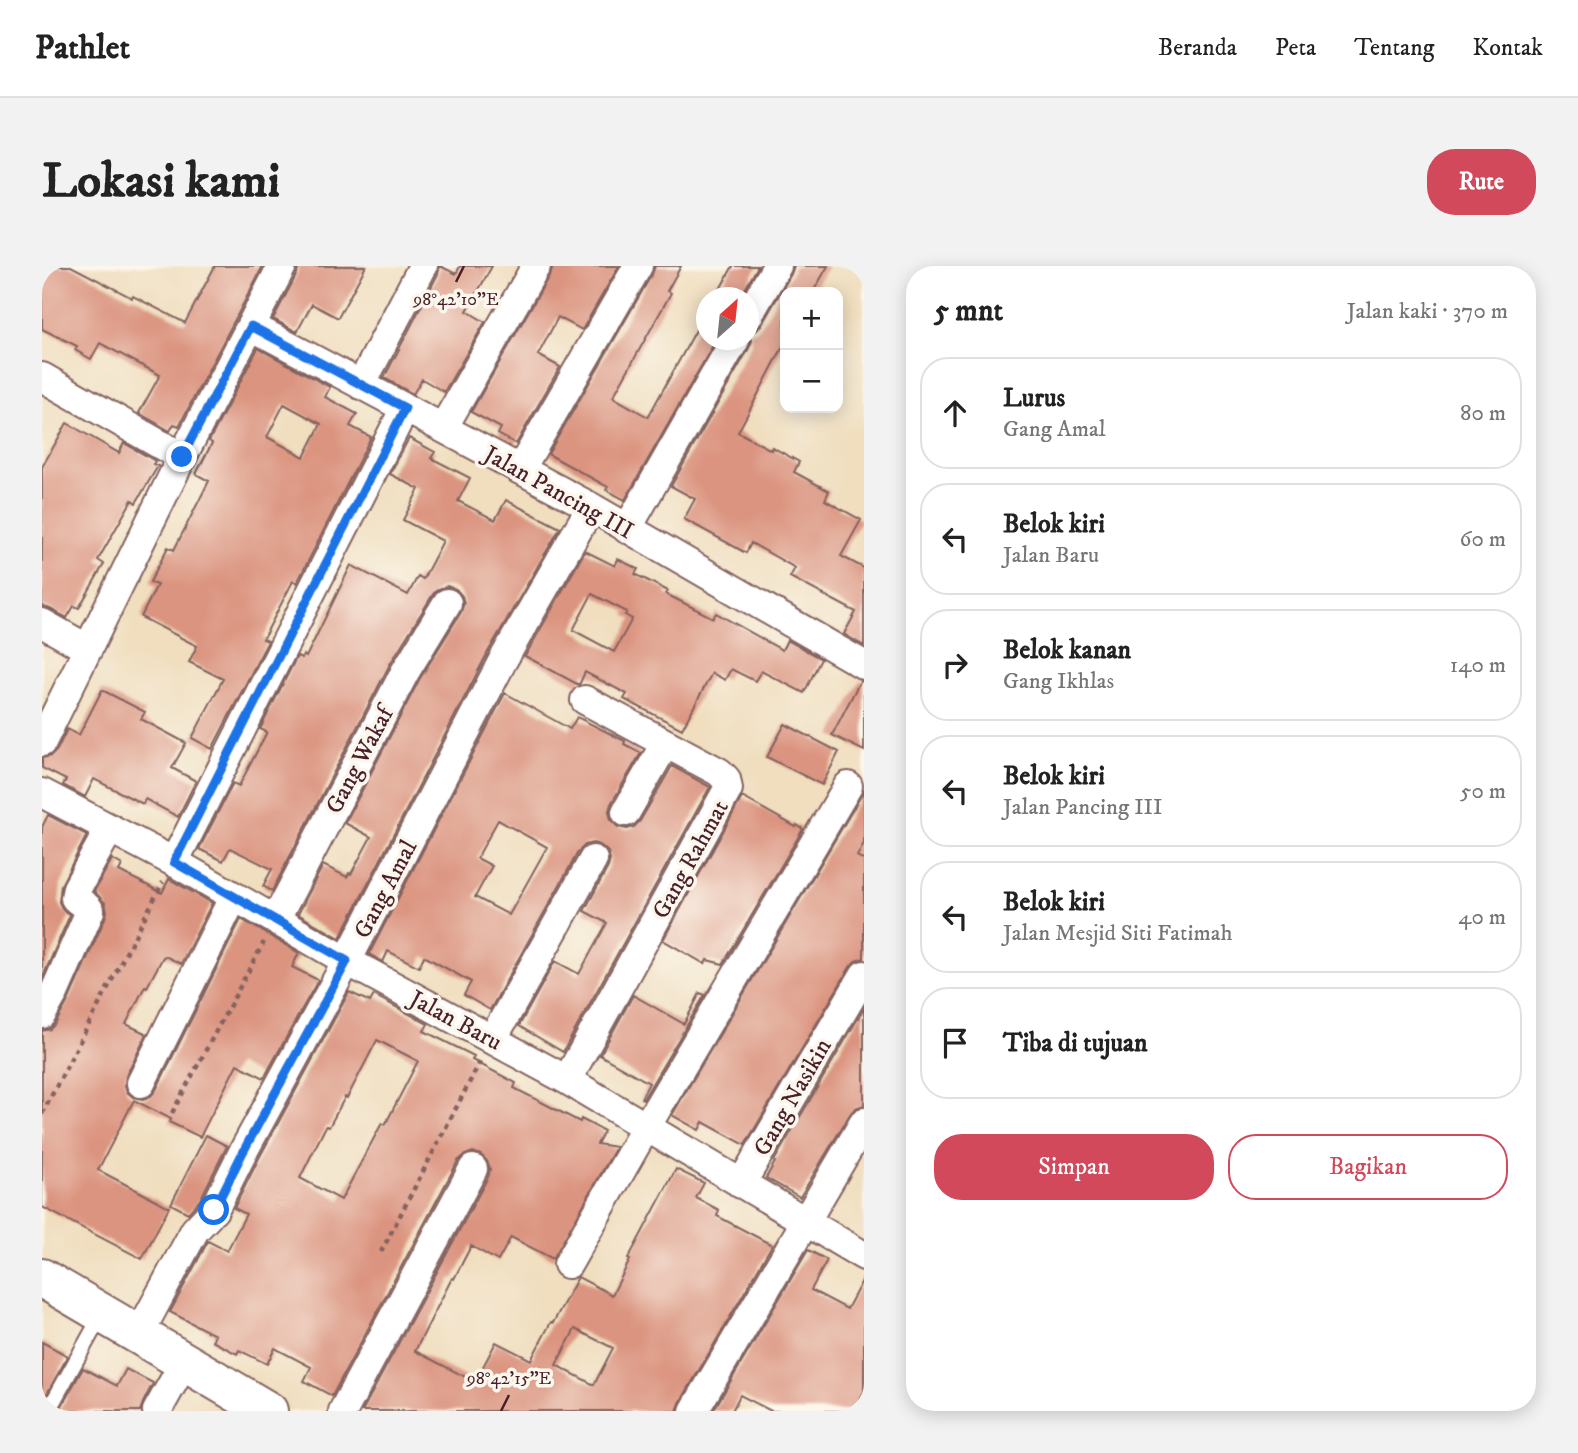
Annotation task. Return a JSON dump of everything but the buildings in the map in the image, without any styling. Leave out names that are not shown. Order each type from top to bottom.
[{"type":"main road","points":[[42,1278],[268,1411]]},
{"type":"street","points":[[42,742],[182,457],[282,266]]},
{"type":"street","points":[[361,385],[423,266]]},
{"type":"street","points":[[443,428],[536,266]]},
{"type":"street","points":[[520,470],[638,266]]},
{"type":"street","points":[[759,297],[777,266]]},
{"type":"street","name":"Jalan Pancing III","points":[[251,326],[591,507],[864,665]]},
{"type":"street","points":[[627,529],[729,350]]},
{"type":"street","points":[[42,377],[182,457]]},
{"type":"street","points":[[174,862],[405,408]]},
{"type":"street","name":"Gang Amal","points":[[139,1334],[195,1230],[214,1210],[503,660],[591,507]]},
{"type":"street","name":"Gang Wakaf","points":[[276,919],[405,672],[447,603]]},
{"type":"street","points":[[42,623],[88,649]]},
{"type":"street","name":"Gang Rahmat","points":[[568,1080],[728,789],[726,779],[719,772],[585,700]]},
{"type":"street","points":[[626,812],[665,744]]},
{"type":"street","points":[[568,1264],[848,786]]},
{"type":"street","name":"Jalan Baru","points":[[42,793],[174,862],[347,961],[568,1080],[864,1256]]},
{"type":"street","points":[[42,1014],[90,911],[75,898],[77,888],[110,828]]},
{"type":"street","points":[[492,1040],[593,860]]},
{"type":"street","points":[[141,1083],[234,897]]},
{"type":"street","name":"Gang Nasikin","points":[[741,1184],[864,975]]},
{"type":"street","points":[[694,1411],[864,1122]]},
{"type":"street","points":[[343,1411],[473,1170]]},
{"type":"street","points":[[157,1411],[185,1361]]},
{"type":"lane","points":[[48,1411],[102,1313]]},
{"type":"path","points":[[42,1114],[174,862]]},
{"type":"path","points":[[172,1113],[276,919]]},
{"type":"path","points":[[381,1252],[492,1040]]},
{"type":"route","points":[[182,457],[251,326],[405,408],[174,862],[347,961],[214,1210]]}]
